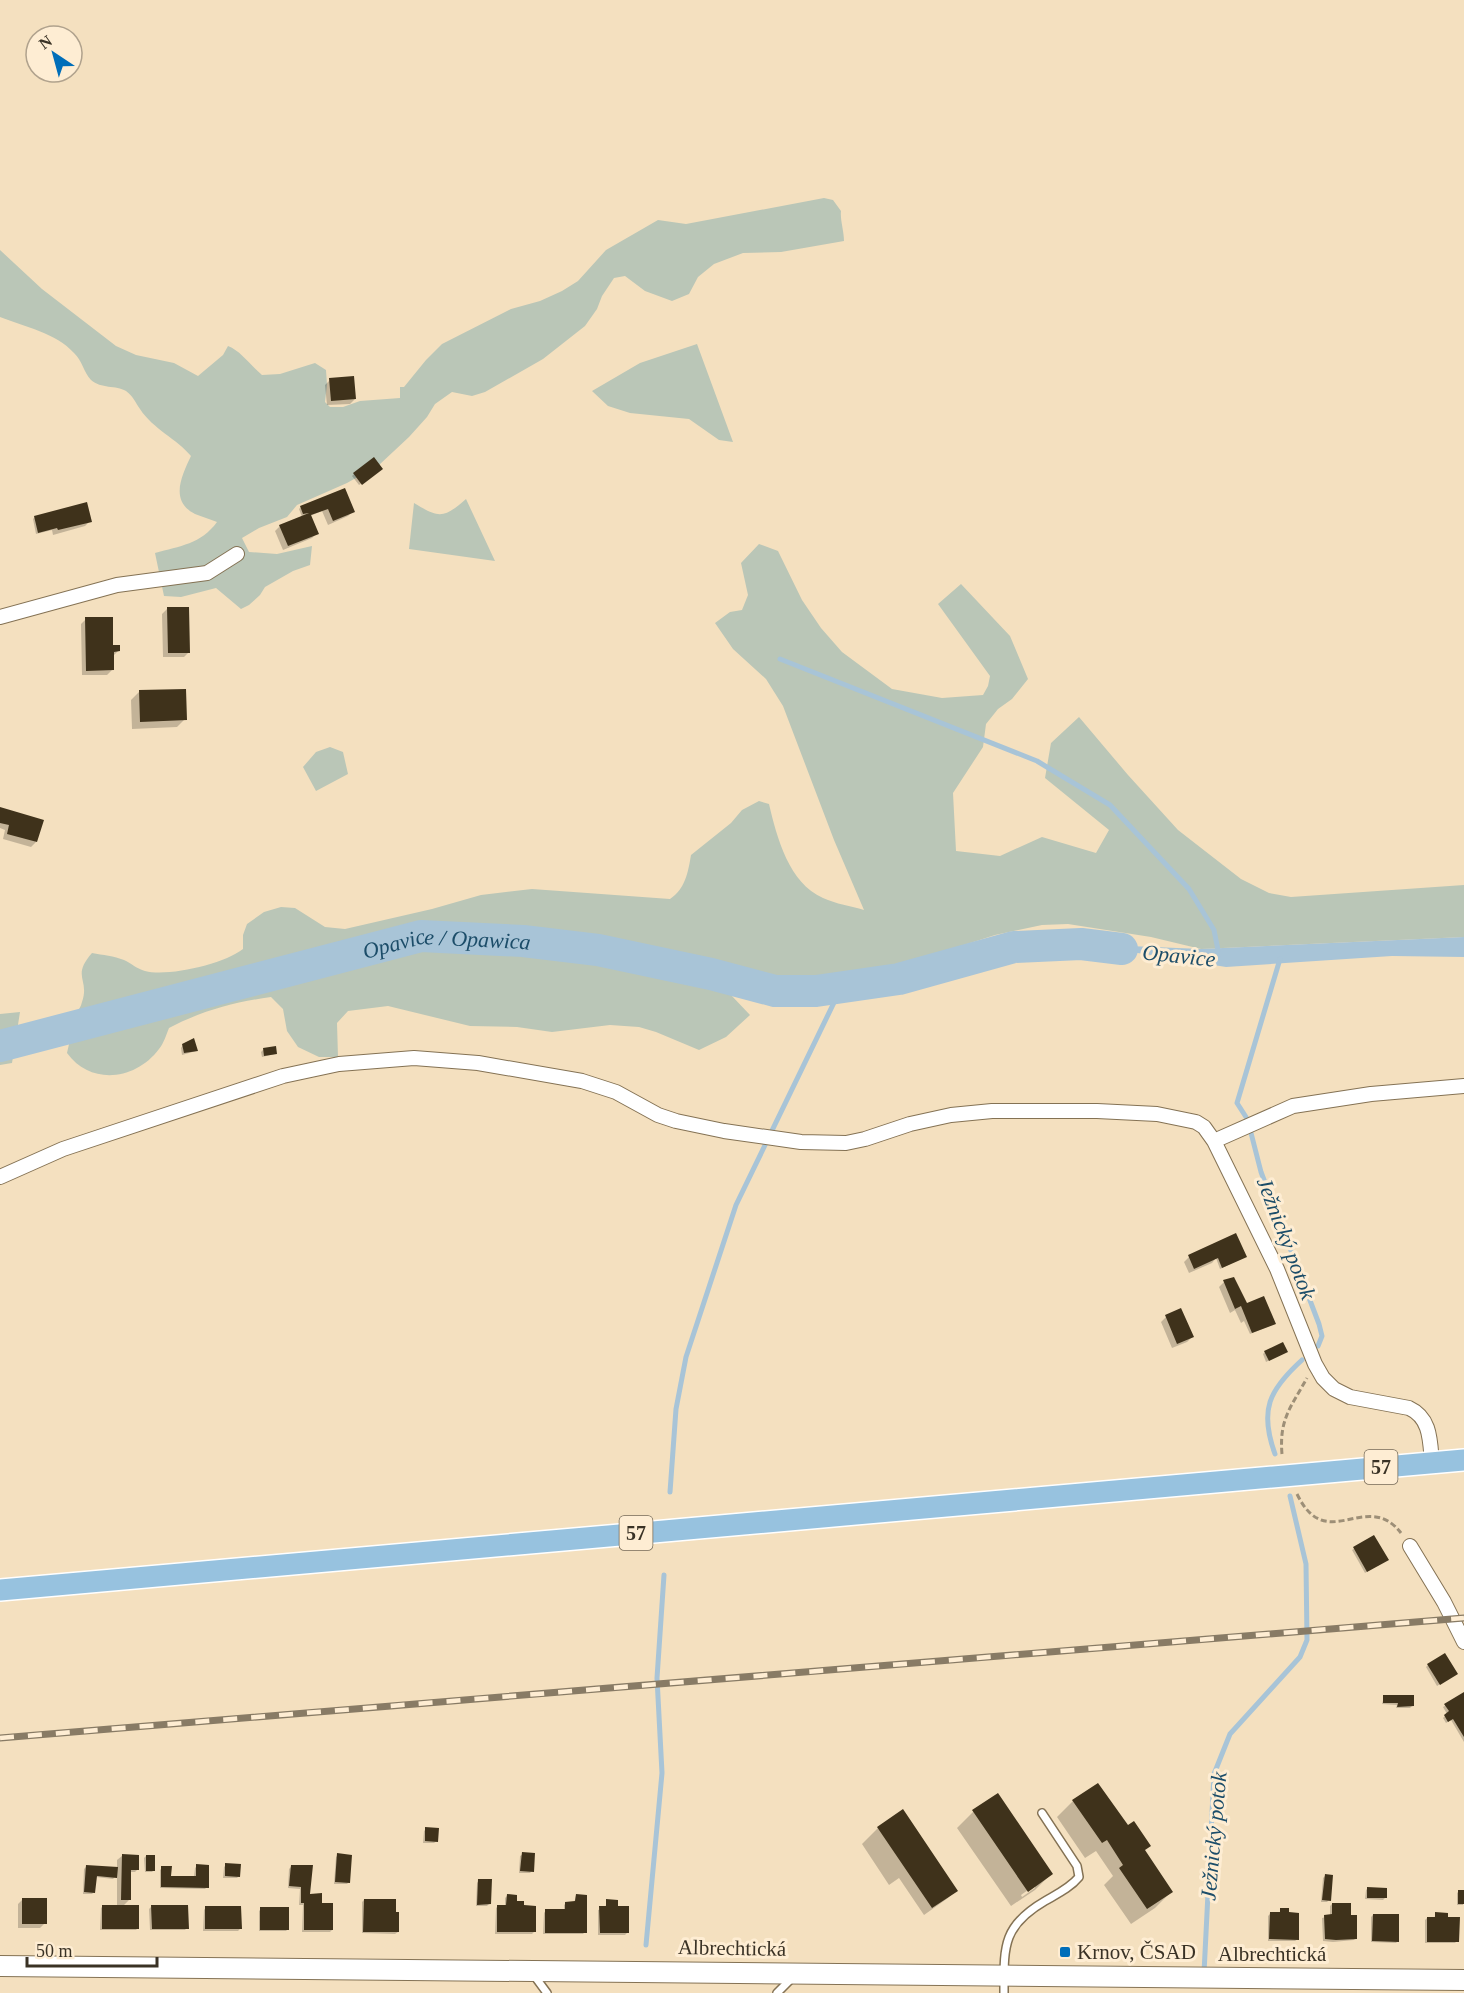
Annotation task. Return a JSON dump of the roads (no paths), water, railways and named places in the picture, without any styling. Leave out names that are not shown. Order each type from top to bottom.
[{"type":"main road","name":"57","points":[[0,1590],[1464,1460]]},
{"type":"main road","name":"Albrechtická","points":[[0,1966],[797,1973],[1004,1984],[1464,1980]]},
{"type":"street","points":[[0,616],[117,585],[207,573],[237,554]]},
{"type":"street","points":[[0,1177],[63,1149],[283,1076],[339,1064],[405,1059],[478,1063],[582,1081],[616,1092],[658,1115],[676,1121],[801,1142],[846,1143],[910,1124],[951,1115],[992,1111],[1097,1111],[1186,1118],[1204,1127],[1214,1141],[1277,1269],[1315,1364],[1323,1378],[1341,1393],[1359,1400],[1409,1408],[1417,1412],[1428,1428],[1432,1462]]},
{"type":"street","points":[[1214,1141],[1293,1106],[1371,1094],[1464,1086]]},
{"type":"street","points":[[1410,1546],[1444,1602],[1464,1642]]},
{"type":"lane","points":[[1004,1984],[1007,1939],[1021,1916],[1072,1885],[1079,1877],[1077,1866],[1042,1813]]},
{"type":"lane","points":[[529,1969],[547,1993]]},
{"type":"lane","points":[[777,1993],[797,1973]]},
{"type":"water","name":"Opavice","points":[[1464,937],[1464,957],[1392,956],[1226,967],[1081,944],[1201,949]]},
{"type":"waterway","name":"Opavice","points":[[780,659],[1037,761],[1110,805],[1189,889],[1214,930],[1219,955]]},
{"type":"waterway","name":"Opavice / Opawica","points":[[0,1046],[421,936],[523,941],[598,950],[711,974],[775,991],[816,991],[899,979],[1014,947],[1081,944],[1122,949]]},
{"type":"waterway","name":"Ježnický potok","points":[[1246,1117],[1237,1103],[1280,959]]},
{"type":"waterway","points":[[670,1492],[676,1409],[686,1357],[736,1205],[842,986]]},
{"type":"waterway","name":"Ježnický potok","points":[[1250,1129],[1261,1172],[1319,1324],[1322,1336],[1318,1346]]},
{"type":"waterway","name":"Ježnický potok","points":[[1275,1454],[1268,1425],[1270,1402],[1282,1381],[1302,1360]]},
{"type":"waterway","name":"Ježnický potok","points":[[1204,1973],[1214,1774],[1230,1734],[1300,1657],[1307,1640],[1306,1564],[1290,1496]]},
{"type":"waterway","points":[[646,1945],[662,1773],[657,1678],[664,1575]]},
{"type":"railway","points":[[0,1738],[1464,1618]]},
{"type":"place","name":"Krnov, ČSAD","points":[[1065,1952]]}]
